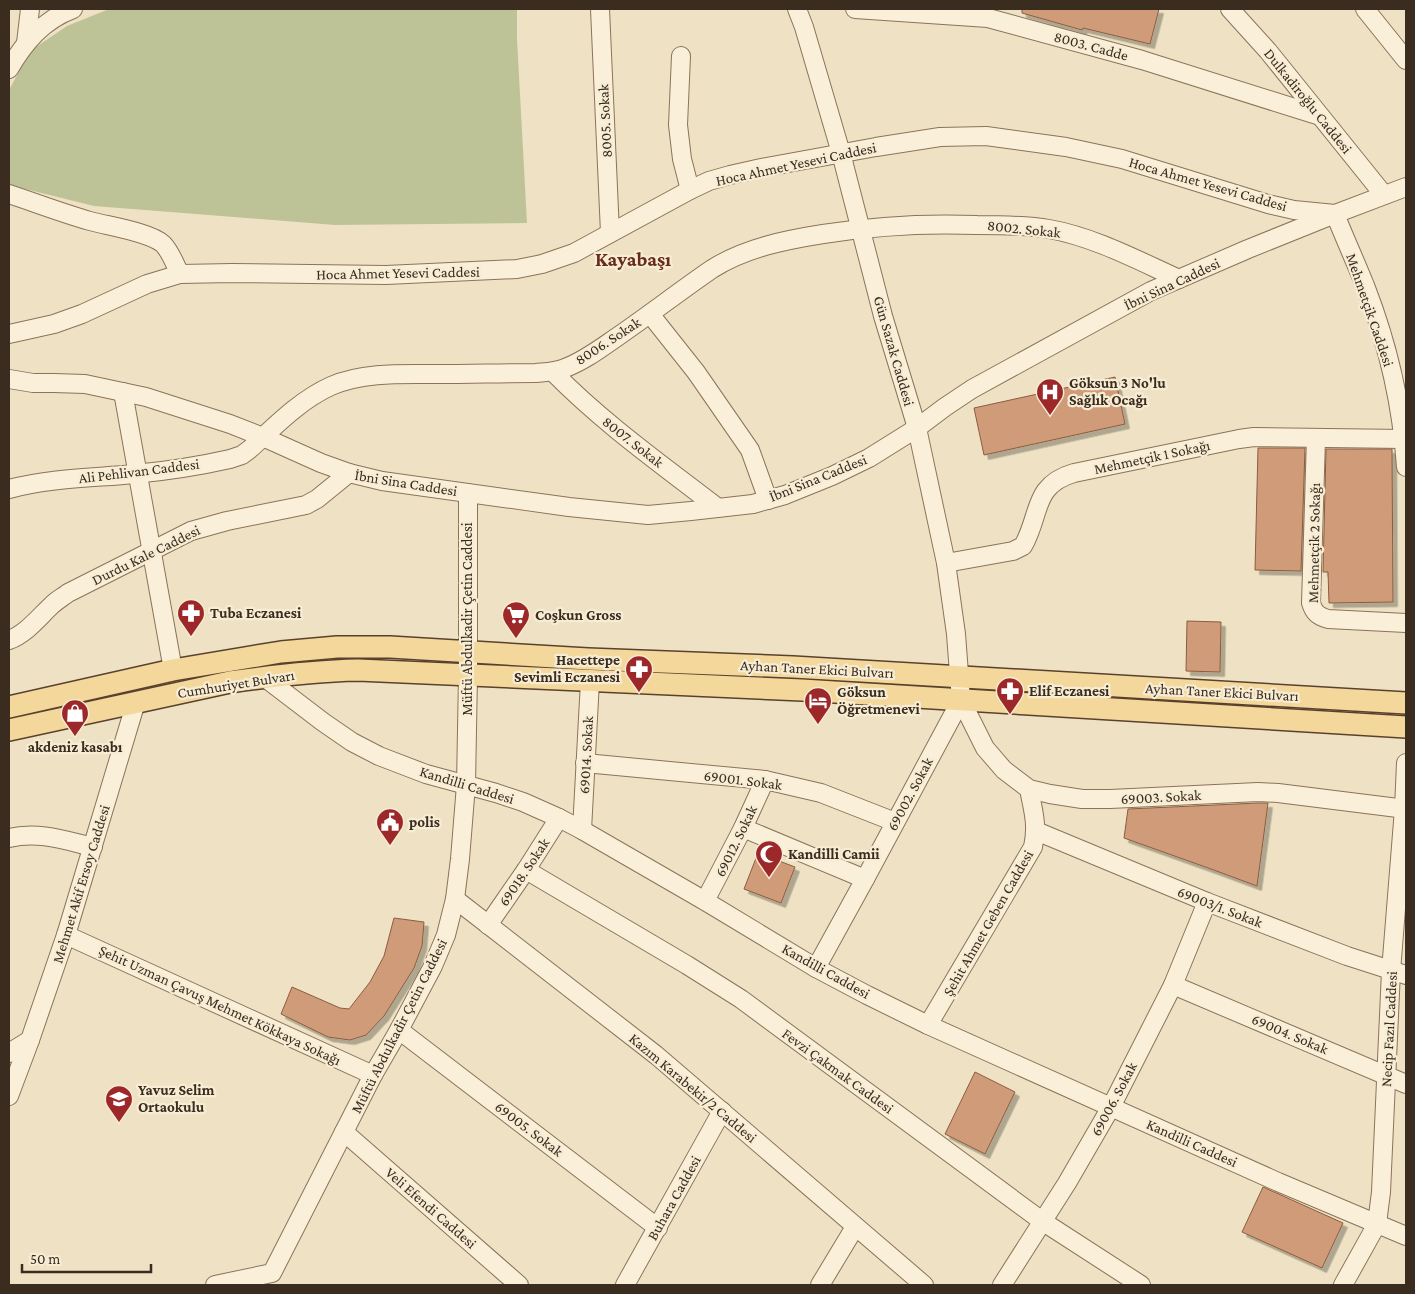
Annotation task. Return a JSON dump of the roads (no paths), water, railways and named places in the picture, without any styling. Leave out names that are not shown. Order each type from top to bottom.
[{"type":"main road","name":"Cumhuriyet Bulvarı","points":[[9,707],[173,670],[281,652],[337,646],[468,651]]},
{"type":"main road","name":"Ayhan Taner Ekici Bulvarı","points":[[468,651],[588,659],[959,676],[1406,703]]},
{"type":"main road","name":"Cumhuriyet Bulvarı","points":[[9,730],[230,682],[264,677],[334,670],[468,675]]},
{"type":"main road","name":"Ayhan Taner Ekici Bulvarı","points":[[468,675],[802,690],[1406,727]]},
{"type":"street","points":[[26,43],[30,9]]},
{"type":"street","points":[[9,69],[26,43],[39,29],[63,12],[73,9]]},
{"type":"street","name":"8005. Sokak","points":[[600,9],[610,234]]},
{"type":"street","name":"Gün Sazak Caddesi","points":[[797,9],[841,153],[883,316],[916,428],[946,563],[956,634],[961,700]]},
{"type":"street","name":"8003. Cadde","points":[[856,9],[989,13],[1320,116]]},
{"type":"street","name":"Dulkadiroğlu Caddesi","points":[[1230,9],[1268,51],[1384,195]]},
{"type":"street","points":[[1365,9],[1406,60]]},
{"type":"street","points":[[681,56],[678,124],[682,159],[690,190]]},
{"type":"street","name":"Hoca Ahmet Yesevi Caddesi","points":[[9,334],[54,324],[82,314],[147,284],[180,274],[386,275],[518,269],[558,260],[574,253],[709,181],[761,168],[940,137],[986,136],[1066,148],[1122,159],[1268,204],[1294,210],[1335,214]]},
{"type":"street","name":"İbni Sina Caddesi","points":[[9,379],[33,383],[85,384],[146,397],[230,424],[349,473],[382,481],[569,507],[648,515],[753,504],[785,495],[840,473],[869,458],[972,389],[1151,291],[1248,248],[1406,187]]},
{"type":"street","points":[[9,194],[156,239],[169,252],[180,274]]},
{"type":"street","name":"Mehmetçik Caddesi","points":[[1335,214],[1366,289],[1383,340],[1396,392],[1404,439],[1406,467]]},
{"type":"street","name":"8002. Sokak","points":[[860,228],[965,224],[1049,229],[1077,236],[1179,279]]},
{"type":"street","name":"8006. Sokak","points":[[263,437],[301,404],[332,386],[350,380],[403,374],[536,373],[553,372],[566,368],[650,314],[715,268],[749,252],[779,242],[860,228]]},
{"type":"street","points":[[650,314],[696,372],[750,450],[768,500]]},
{"type":"street","name":"8007. Sokak","points":[[553,372],[577,396],[610,424],[718,508]]},
{"type":"street","points":[[122,392],[173,670]]},
{"type":"street","name":"Mehmetçik 1 Sokağı","points":[[946,563],[1013,551],[1023,546],[1030,533],[1043,494],[1047,488],[1063,476],[1239,439],[1273,436],[1404,439]]},
{"type":"street","name":"Ali Pehlivan Caddesi","points":[[9,489],[23,485],[138,473],[230,459],[242,455],[263,437]]},
{"type":"street","name":"Mehmetçik 2 Sokağı","points":[[1316,438],[1311,603],[1313,612],[1320,617],[1328,619],[1406,622]]},
{"type":"street","name":"Durdu Kale Caddesi","points":[[9,640],[28,628],[54,603],[68,593],[191,531],[213,524],[306,505],[317,500],[349,473]]},
{"type":"street","name":"Müftü Abdulkadir Çetin Caddesi","points":[[215,1285],[276,1279],[344,1132],[373,1075],[400,1030],[433,966],[446,935],[455,899],[466,785],[468,493]]},
{"type":"street","name":"Kandilli Caddesi","points":[[264,677],[352,742],[379,756],[426,774],[522,802],[559,818],[706,901],[816,968],[928,1025],[1278,1182],[1406,1236]]},
{"type":"street","name":"69014. Sokak","points":[[582,830],[590,681]]},
{"type":"street","name":"69003. Sokak","points":[[961,700],[985,748],[1004,770],[1029,789],[1082,799],[1248,792],[1278,793],[1405,809]]},
{"type":"street","name":"69002. Sokak","points":[[816,968],[961,700]]},
{"type":"street","name":"Mehmet Akif Ersoy Caddesi","points":[[9,1096],[66,935],[136,702]]},
{"type":"street","name":"69001. Sokak","points":[[585,763],[765,780],[821,793],[895,822]]},
{"type":"street","name":"Necip Fazıl Caddesi","points":[[1343,1285],[1377,1224],[1381,1192],[1386,1076],[1399,973],[1406,763]]},
{"type":"street","name":"69012. Sokak","points":[[706,901],[765,780]]},
{"type":"street","name":"Şehit Ahmet Geben Caddesi","points":[[928,1025],[1033,847],[1036,832],[1029,789]]},
{"type":"street","name":"69018. Sokak","points":[[488,925],[559,818]]},
{"type":"street","points":[[743,828],[865,879]]},
{"type":"street","name":"69003/1. Sokak","points":[[1036,832],[1346,956],[1399,973]]},
{"type":"street","points":[[9,838],[34,835],[55,837],[93,847]]},
{"type":"street","name":"Fevzi Çakmak Caddesi","points":[[526,870],[741,999],[1042,1221],[1141,1285]]},
{"type":"street","name":"Kazım Karabekir/2 Caddesi","points":[[455,899],[656,1055],[924,1285]]},
{"type":"street","name":"69006. Sokak","points":[[1002,1285],[1111,1107],[1173,984],[1207,902]]},
{"type":"street","name":"Şehit Uzman Çavuş Mehmet Kökkaya Sokağı","points":[[66,935],[373,1075]]},
{"type":"street","name":"69004. Sokak","points":[[1173,984],[1406,1084]]},
{"type":"street","name":"69005. Sokak","points":[[400,1030],[658,1228]]},
{"type":"street","points":[[9,1053],[30,1040]]},
{"type":"street","name":"Buhara Caddesi","points":[[625,1285],[722,1112]]},
{"type":"street","name":"Veli Efendi Caddesi","points":[[344,1132],[512,1283]]},
{"type":"street","points":[[820,1285],[855,1227]]},
{"type":"place","name":"Göksun 3 No'lu Sağlık Ocağı","points":[[1050,416]]},
{"type":"place","name":"Tuba Eczanesi","points":[[191,637]]},
{"type":"place","name":"Coşkun Gross","points":[[516,639]]},
{"type":"place","name":"Hacettepe Sevimli Eczanesi","points":[[639,693]]},
{"type":"place","name":"Elif Eczanesi","points":[[1010,715]]},
{"type":"place","name":"Göksun Öğretmenevi","points":[[818,725]]},
{"type":"place","name":"akdeniz kasabı","points":[[75,737]]},
{"type":"place","name":"polis","points":[[390,846]]},
{"type":"place","name":"Kandilli Camii","points":[[769,878]]},
{"type":"place","name":"Yavuz Selim Ortaokulu","points":[[119,1123]]},
{"type":"district","name":"Kayabaşı","points":[[633,259]]}]
